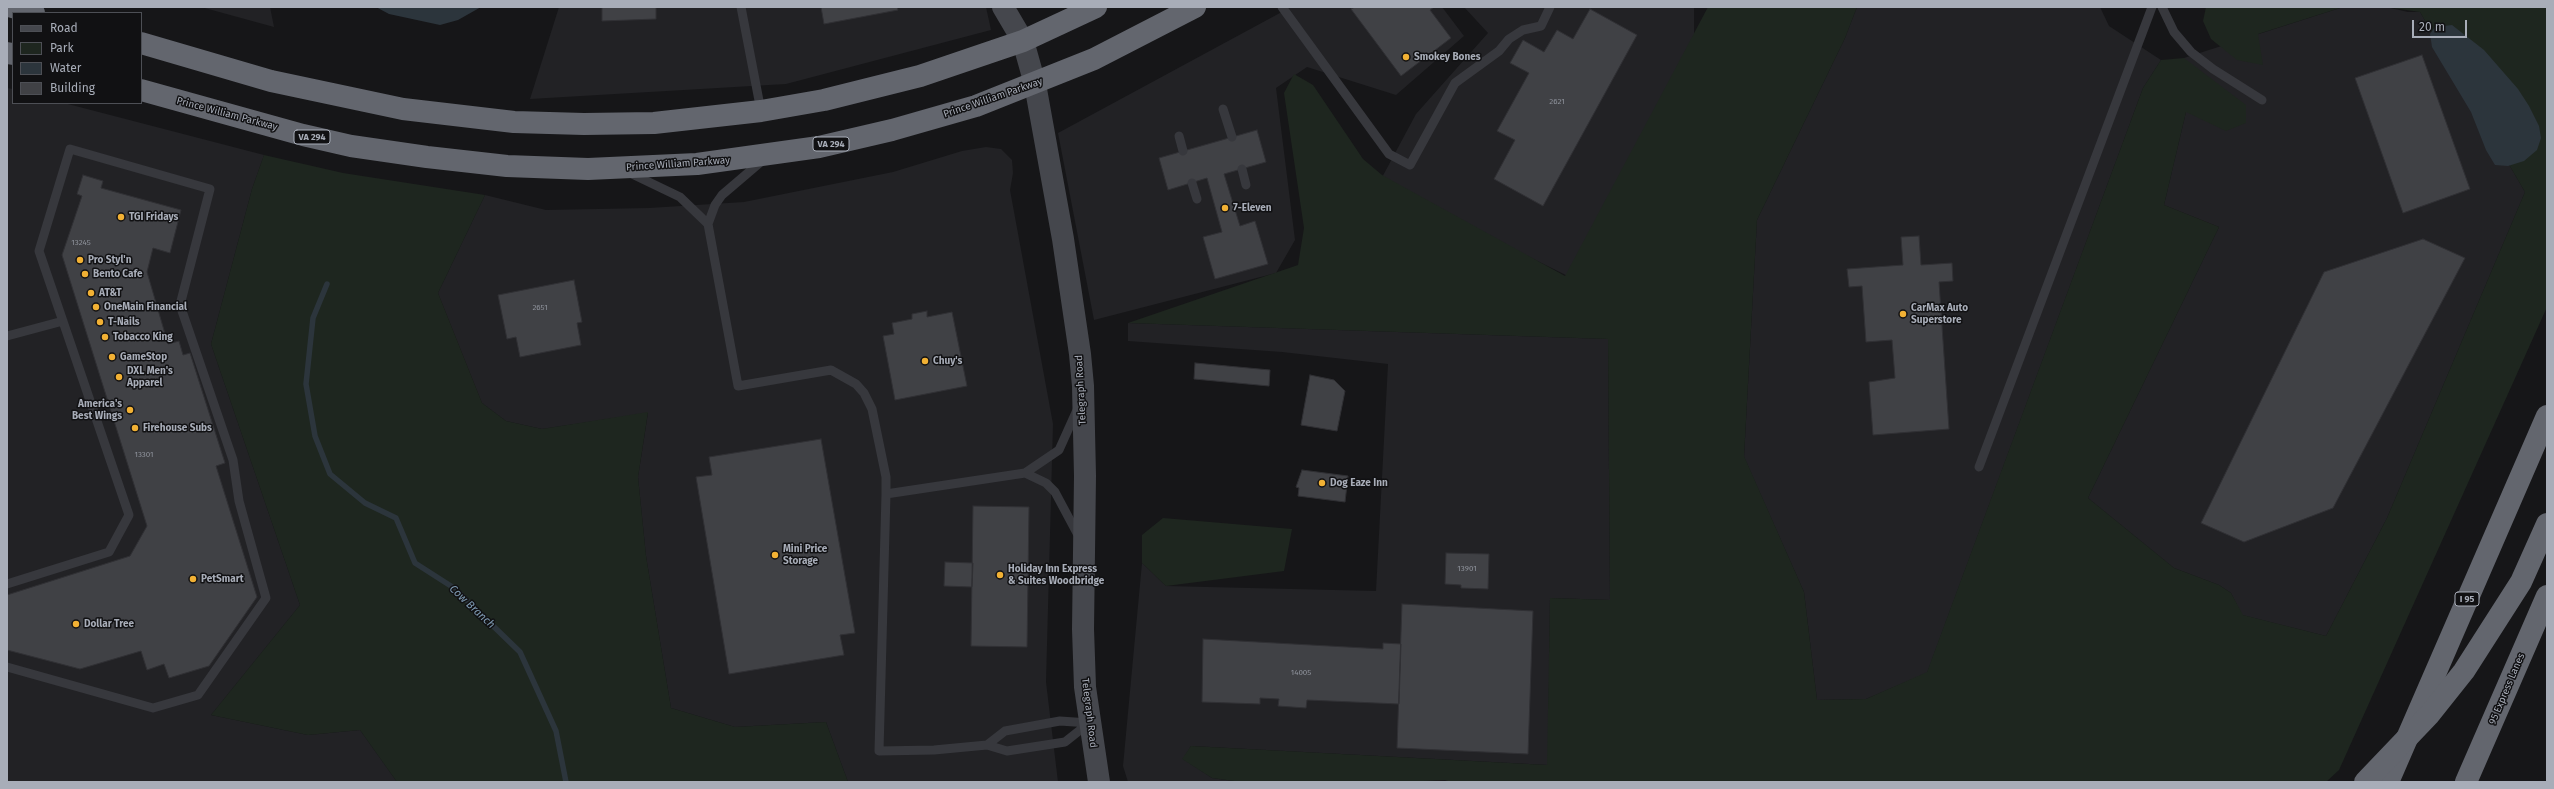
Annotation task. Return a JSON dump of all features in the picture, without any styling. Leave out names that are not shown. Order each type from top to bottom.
[{"type":"highway","points":[[12,7],[30,12]]},
{"type":"highway","points":[[142,43],[301,88],[367,102],[445,115],[514,122],[584,124],[654,122],[761,111],[824,100],[920,76],[1023,41],[1096,7]]},
{"type":"highway","name":"Prince William Parkway","points":[[142,90],[303,135],[372,149],[507,166],[620,168],[698,164],[769,155],[892,130],[976,106],[1035,84],[1094,59],[1195,7]]},
{"type":"highway","name":"I 95","points":[[2388,782],[2547,416]]},
{"type":"highway","points":[[2366,782],[2429,715],[2464,671],[2521,582],[2547,524]]},
{"type":"highway","name":"95 Express Lanes","points":[[2466,782],[2547,596]]},
{"type":"main road","name":"Telegraph Road","points":[[1003,7],[1023,41],[1035,84],[1063,239],[1083,394],[1084,672],[1089,723],[1099,782]]},
{"type":"lane","points":[[742,7],[761,111]]},
{"type":"lane","points":[[1282,7],[1389,154],[1410,165],[1455,83],[1499,51],[1509,39],[1523,30],[1541,26],[1550,7]]},
{"type":"lane","points":[[1979,467],[2152,7]]},
{"type":"lane","points":[[2162,7],[2174,32],[2191,52],[2213,69],[2262,100]]},
{"type":"lane","points":[[1223,109],[1232,137]]},
{"type":"lane","points":[[1179,136],[1183,151]]},
{"type":"lane","points":[[7,584],[109,552],[129,516],[39,251],[70,149],[210,189],[180,305],[233,460],[239,502],[266,598],[198,695],[153,708],[7,668]]},
{"type":"lane","points":[[769,155],[722,195],[715,205],[708,224],[738,386],[831,370],[856,384],[864,393],[872,409],[886,477],[879,751],[934,750],[987,745],[1007,751],[1066,742],[1089,723]]},
{"type":"lane","points":[[620,168],[680,197],[708,224]]},
{"type":"lane","points":[[1242,169],[1246,185]]},
{"type":"lane","points":[[1192,183],[1197,199]]},
{"type":"lane","points":[[7,336],[63,321]]},
{"type":"lane","points":[[886,494],[1025,473],[1054,455],[1062,446],[1083,394]]},
{"type":"lane","points":[[1025,473],[1046,483],[1055,492],[1083,546]]},
{"type":"lane","points":[[987,745],[1005,731],[1060,721],[1089,723]]},
{"type":"shaded area","points":[[201,7],[270,7],[274,27]]},
{"type":"shaded area","points":[[559,7],[986,7],[991,30],[786,84],[530,99]]},
{"type":"shaded area","points":[[1291,7],[1442,7],[1464,36],[1396,95],[1307,67],[1276,88],[1295,240],[1276,273],[1094,320],[1058,133]]},
{"type":"shaded area","points":[[1464,7],[1694,7],[1694,63],[1578,281],[1379,183],[1416,114],[1488,33]]},
{"type":"shaded area","points":[[1857,7],[2100,7],[2109,26],[2161,60],[2143,88],[1927,673],[1866,699],[1817,700],[1804,592],[1744,457],[1757,220],[1845,38]]},
{"type":"shaded area","points":[[2343,7],[2386,7],[2408,12],[2420,12],[2525,192],[2387,518],[2326,636],[2242,615],[2231,593],[2219,585],[2174,568],[2088,498],[2219,227],[2164,205],[2186,112],[2184,58]]},
{"type":"shaded area","points":[[7,88],[12,89],[12,104],[68,104],[264,155],[252,189],[211,344],[300,605],[211,715],[308,735],[360,730],[397,782],[7,782]]},
{"type":"shaded area","points":[[986,147],[1001,149],[1012,160],[1013,173],[1010,190],[1053,424],[1046,682],[1058,782],[848,782],[826,722],[735,727],[671,708],[646,556],[638,477],[648,413],[542,429],[506,421],[482,403],[438,293],[485,195],[546,210],[649,208],[744,202],[893,172],[962,151]]},
{"type":"shaded area","points":[[1128,323],[1608,339],[1610,600],[1550,598],[1548,765],[1191,746],[1183,759],[1212,778],[1241,782],[1128,782],[1123,766],[1142,563],[1166,586],[1376,591],[1388,364],[1282,352],[1128,341]]},
{"type":"green space","points":[[1708,7],[1857,7],[1845,38],[1757,220],[1744,456],[1804,592],[1817,700],[1866,699],[1927,672],[2143,88],[2161,60],[2184,58],[2246,105],[2246,123],[2226,131],[2186,112],[2164,205],[2219,227],[2088,498],[2174,568],[2219,585],[2231,593],[2243,615],[2326,636],[2387,518],[2525,192],[2420,12],[2386,7],[2547,7],[2547,307],[2339,770],[2326,782],[1451,782],[1445,780],[1404,782],[1241,782],[1212,778],[1182,759],[1191,746],[1547,765],[1550,598],[1610,600],[1608,339],[1128,323],[1298,265],[1304,228],[1284,93],[1294,74],[1313,85],[1363,159],[1382,175],[1565,276]]},
{"type":"green space","points":[[2206,7],[2343,7],[2258,34],[2263,65],[2237,60],[2211,39],[2203,21]]},
{"type":"green space","points":[[264,155],[343,173],[485,195],[438,293],[482,403],[506,421],[542,429],[648,412],[638,477],[646,556],[671,708],[735,727],[826,722],[848,782],[397,782],[360,730],[308,735],[211,715],[300,605],[211,344],[252,189]]},
{"type":"green space","points":[[1163,518],[1292,529],[1284,571],[1166,586],[1142,563],[1142,535]]},
{"type":"water","points":[[376,7],[481,7],[458,20],[440,25],[389,14]]},
{"type":"water","points":[[2452,25],[2484,50],[2518,89],[2529,106],[2539,126],[2541,138],[2537,150],[2524,161],[2508,166],[2495,165],[2486,150],[2471,112],[2432,47],[2430,34],[2435,27]]},
{"type":"building","points":[[602,7],[656,7],[656,19],[602,21]]},
{"type":"building","points":[[821,7],[897,7],[898,10],[824,24]]},
{"type":"building","name":"Smokey Bones","points":[[1355,7],[1434,7],[1430,10],[1451,38],[1401,76],[1351,9]]},
{"type":"building","points":[[1590,9],[1637,35],[1543,206],[1494,179],[1515,140],[1497,131],[1529,73],[1510,63],[1523,40],[1544,52],[1557,30],[1573,39]]},
{"type":"building","points":[[2422,55],[2470,189],[2403,213],[2355,78]]},
{"type":"building","name":"7-Eleven","points":[[1257,130],[1266,162],[1224,174],[1240,226],[1255,221],[1268,264],[1215,279],[1203,237],[1222,232],[1207,178],[1168,190],[1159,158]]},
{"type":"building","points":[[83,175],[103,181],[101,188],[181,210],[170,253],[153,248],[147,272],[168,344],[179,341],[183,355],[190,353],[225,463],[216,466],[257,597],[209,666],[169,678],[164,664],[147,670],[141,651],[80,669],[7,650],[7,595],[130,556],[147,526],[62,255],[82,196],[77,194]]},
{"type":"building","name":"CarMax Auto Superstore","points":[[1919,236],[1921,265],[1952,263],[1953,281],[1939,282],[1949,429],[1873,435],[1869,382],[1895,378],[1892,340],[1866,342],[1862,286],[1849,287],[1847,269],[1903,265],[1901,237]]},
{"type":"building","points":[[2423,239],[2465,258],[2333,508],[2244,542],[2201,523],[2324,272]]},
{"type":"building","points":[[574,280],[582,322],[577,323],[581,345],[520,357],[516,337],[507,339],[498,295]]},
{"type":"building","name":"Chuy's","points":[[927,311],[927,317],[952,312],[967,386],[895,400],[883,336],[894,334],[892,323],[912,319],[912,314]]},
{"type":"building","points":[[1195,363],[1270,370],[1269,386],[1194,379]]},
{"type":"building","points":[[1310,375],[1334,380],[1345,391],[1337,431],[1301,425]]},
{"type":"building","name":"Mini Price Storage","points":[[821,439],[855,633],[840,635],[844,655],[729,674],[696,477],[712,475],[709,457]]},
{"type":"building","name":"Dog Eaze Inn","points":[[1302,470],[1348,476],[1345,502],[1298,496],[1299,488],[1296,487]]},
{"type":"building","name":"Holiday Inn Express & Suites Woodbridge","points":[[973,506],[1029,507],[1027,647],[971,646]]},
{"type":"building","points":[[1446,553],[1489,554],[1488,589],[1461,588],[1461,585],[1445,584]]},
{"type":"building","points":[[945,562],[973,563],[972,587],[944,586]]},
{"type":"building","points":[[1402,604],[1533,611],[1528,754],[1397,748]]},
{"type":"building","points":[[1203,639],[1383,649],[1383,643],[1401,644],[1399,704],[1307,700],[1306,708],[1278,706],[1279,699],[1260,698],[1260,704],[1202,702]]},
{"type":"waterway","name":"Cow Branch","points":[[327,284],[313,318],[306,384],[315,436],[330,474],[365,503],[396,518],[415,563],[454,588],[520,652],[556,731],[566,782]]},
{"type":"place","name":"Smokey Bones","points":[[1406,57]]},
{"type":"place","name":"7-Eleven","points":[[1225,208]]},
{"type":"place","name":"TGI Fridays","points":[[121,217]]},
{"type":"place","name":"Pro Styl'n","points":[[80,260]]},
{"type":"place","name":"Bento Cafe","points":[[85,274]]},
{"type":"place","name":"AT&T","points":[[91,293]]},
{"type":"place","name":"OneMain Financial","points":[[96,307]]},
{"type":"place","name":"CarMax Auto Superstore","points":[[1903,314]]},
{"type":"place","name":"T-Nails","points":[[100,322]]},
{"type":"place","name":"Tobacco King","points":[[105,337]]},
{"type":"place","name":"GameStop","points":[[112,357]]},
{"type":"place","name":"Chuy's","points":[[925,361]]},
{"type":"place","name":"DXL Men's Apparel","points":[[119,377]]},
{"type":"place","name":"America's Best Wings","points":[[130,410]]},
{"type":"place","name":"Firehouse Subs","points":[[135,428]]},
{"type":"place","name":"Dog Eaze Inn","points":[[1322,483]]},
{"type":"place","name":"Mini Price Storage","points":[[775,555]]},
{"type":"place","name":"Holiday Inn Express & Suites Woodbridge","points":[[1000,575]]},
{"type":"place","name":"PetSmart","points":[[193,579]]},
{"type":"place","name":"Dollar Tree","points":[[76,624]]}]
